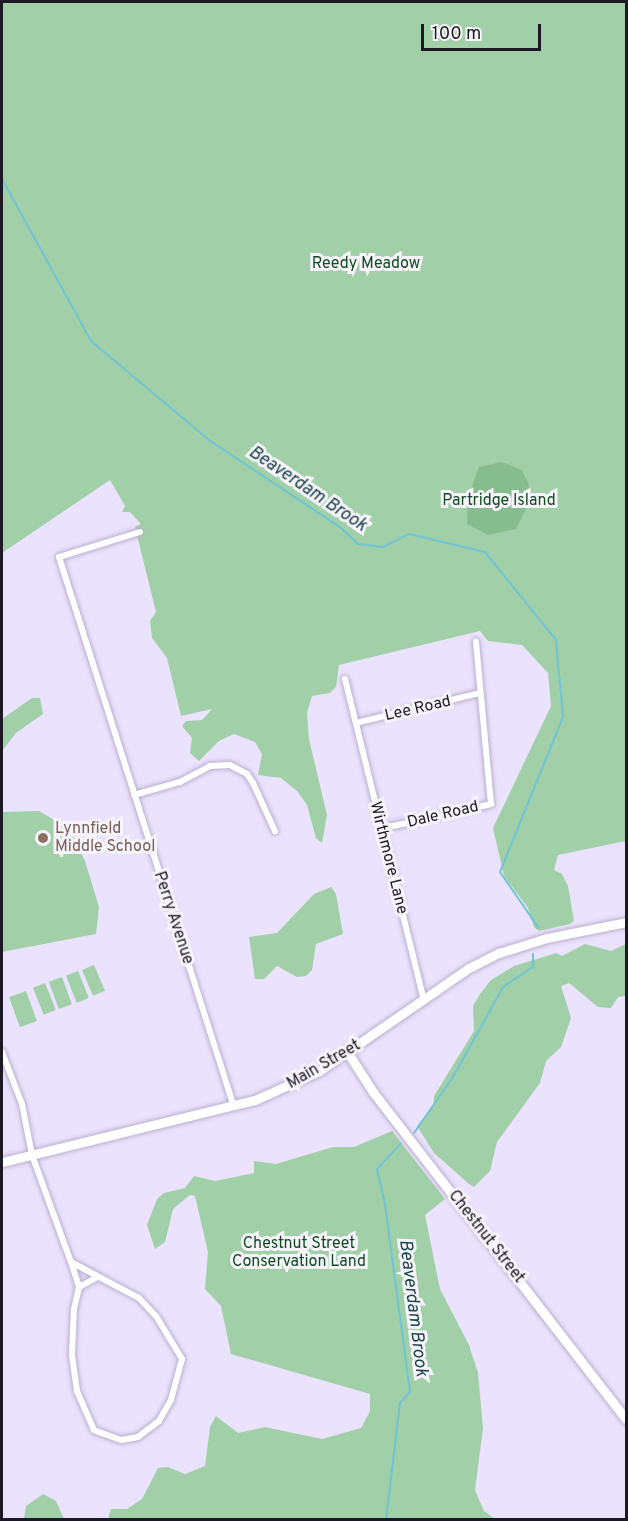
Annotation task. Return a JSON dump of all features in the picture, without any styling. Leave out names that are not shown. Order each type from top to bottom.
[{"type":"street","name":"Perry Avenue","points":[[140,532],[59,557],[234,1107]]},
{"type":"street","points":[[476,642],[480,693]]},
{"type":"street","name":"Wirthmore Lane","points":[[345,679],[367,782],[384,828],[424,1001]]},
{"type":"street","name":"Dale Road","points":[[384,828],[491,804],[480,693]]},
{"type":"street","name":"Lee Road","points":[[356,723],[480,693]]},
{"type":"street","points":[[134,795],[180,782],[210,766],[230,765],[247,774],[275,831]]},
{"type":"street","name":"Main Street","points":[[2,1162],[234,1107],[285,1088],[348,1053],[499,953],[547,938],[627,922]]},
{"type":"street","points":[[2,1052],[22,1104],[32,1155],[79,1287],[72,1354],[87,1421],[104,1435],[121,1440],[138,1437],[159,1421],[171,1400],[182,1359],[156,1316],[139,1298],[71,1262]]},
{"type":"street","name":"Chestnut Street","points":[[348,1053],[373,1092],[627,1419]]},
{"type":"street","points":[[79,1287],[98,1277]]},
{"type":"green space","name":"Reedy Meadow","points":[[2,2],[626,2],[626,841],[558,855],[554,870],[562,874],[568,886],[574,921],[570,924],[539,931],[534,927],[528,908],[504,876],[493,828],[551,706],[548,673],[522,645],[488,641],[480,631],[339,665],[336,687],[330,693],[312,696],[307,712],[309,739],[327,815],[322,843],[316,838],[307,805],[297,791],[281,778],[258,775],[262,754],[255,742],[234,734],[219,741],[199,761],[190,753],[192,738],[182,726],[186,721],[202,720],[212,709],[181,716],[167,658],[152,638],[150,621],[156,612],[135,527],[141,524],[130,512],[122,512],[125,506],[110,480],[2,553]]},
{"type":"green space","name":"Partridge Island","points":[[502,462],[522,470],[529,485],[529,503],[516,529],[488,535],[467,524],[468,497],[479,467]]},
{"type":"green space","points":[[32,698],[40,698],[43,714],[16,733],[2,751],[2,719]]},
{"type":"green space","points":[[39,811],[58,822],[74,838],[85,861],[99,907],[96,934],[2,952],[2,812]]},
{"type":"green space","points":[[331,887],[336,894],[343,934],[316,944],[312,970],[306,976],[297,977],[277,966],[264,979],[255,979],[249,937],[277,933],[314,894]]},
{"type":"green space","points":[[585,944],[611,951],[626,944],[626,996],[618,997],[611,1008],[598,1007],[569,983],[561,986],[571,1018],[561,1047],[546,1061],[540,1083],[497,1142],[490,1171],[474,1187],[469,1184],[434,1153],[417,1126],[433,1106],[434,1096],[474,1031],[473,1006],[480,994],[491,980],[514,966],[556,953],[562,956]]},
{"type":"green space","points":[[94,965],[105,991],[93,996],[82,970]]},
{"type":"green space","points":[[78,971],[89,998],[77,1003],[66,976]]},
{"type":"green space","points":[[62,977],[72,1004],[59,1009],[49,982]]},
{"type":"green space","points":[[45,983],[56,1010],[44,1015],[33,988]]},
{"type":"green space","points":[[26,991],[37,1021],[20,1027],[9,997]]},
{"type":"green space","name":"Chestnut Street Conservation Land","points":[[392,1131],[445,1199],[425,1215],[440,1289],[469,1345],[478,1373],[483,1428],[475,1490],[484,1511],[495,1519],[108,1519],[111,1509],[127,1509],[142,1499],[158,1468],[168,1467],[185,1474],[205,1466],[210,1427],[216,1416],[238,1433],[265,1427],[322,1439],[361,1428],[370,1411],[370,1394],[231,1354],[221,1306],[205,1289],[208,1252],[195,1196],[190,1195],[173,1209],[165,1242],[155,1249],[147,1225],[157,1199],[164,1193],[185,1188],[194,1176],[215,1181],[254,1173],[254,1161],[276,1164],[333,1147],[354,1147]]},
{"type":"green space","points":[[43,1494],[56,1501],[64,1519],[24,1519],[26,1506]]},
{"type":"waterway","name":"Beaverdam Brook","points":[[2,179],[91,341],[209,440],[340,527],[358,544],[383,547],[409,534],[485,552],[556,640],[563,717],[500,872],[538,927]]},
{"type":"waterway","name":"Beaverdam Brook","points":[[414,1133],[453,1077],[503,987],[533,967],[533,954]]},
{"type":"waterway","name":"Beaverdam Brook","points":[[386,1520],[400,1403],[410,1392],[385,1204],[377,1169],[401,1143]]},
{"type":"place","name":"Lynnfield Middle School","points":[[43,838]]}]
